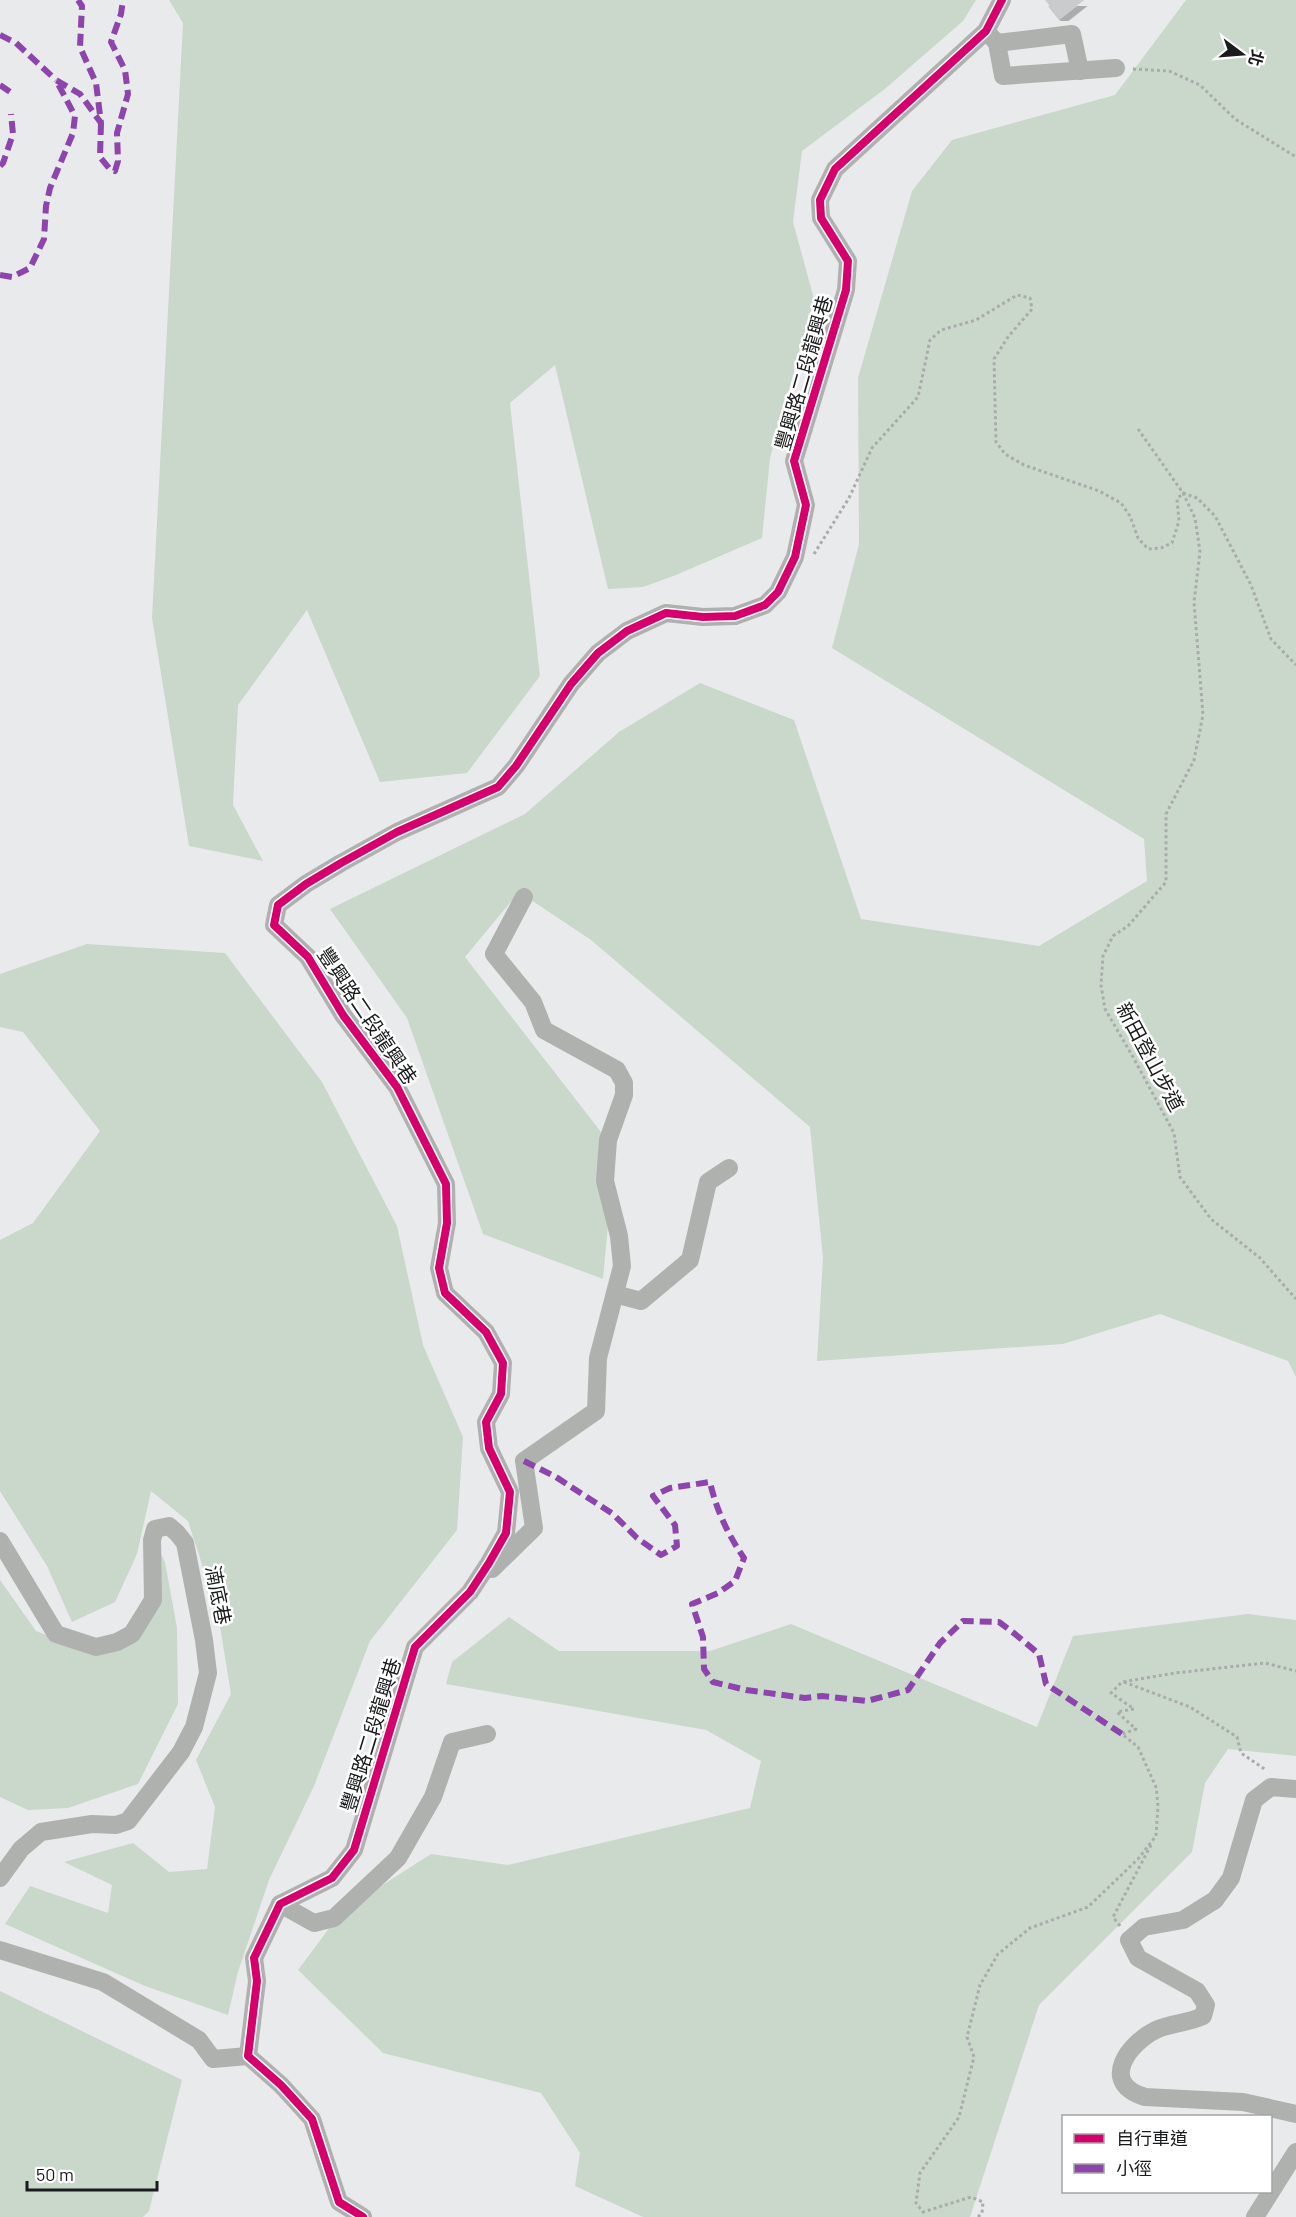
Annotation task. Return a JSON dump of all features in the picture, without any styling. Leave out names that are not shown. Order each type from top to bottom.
[{"type":"street","name":"豐興路二段龍興巷","points":[[280,1904],[332,1878],[354,1850],[415,1647],[470,1592],[506,1533],[510,1492],[489,1448],[486,1422],[501,1394],[504,1363],[486,1332],[445,1293],[439,1268],[447,1223],[446,1184],[397,1087],[343,1015],[308,957],[274,925],[278,905],[306,884],[397,832],[498,787],[516,766],[571,684],[598,653],[627,631],[666,613],[703,617],[735,616],[765,605],[778,592],[795,557],[806,505],[794,461],[846,290],[848,261],[821,218],[820,200],[835,169],[992,37],[1002,0]]},
{"type":"street","points":[[1080,71],[1072,34],[992,37],[1003,76],[1080,71],[1116,68]]},
{"type":"street","points":[[470,1592],[534,1528],[524,1461],[596,1411],[598,1358],[622,1266],[619,1236],[605,1181],[608,1140],[624,1095],[624,1083],[617,1070],[544,1030],[533,1002],[494,954],[524,897]]},
{"type":"street","points":[[615,1294],[641,1301],[690,1260],[708,1182],[729,1168]]},
{"type":"street","name":"湳底巷","points":[[0,1541],[56,1634],[96,1647],[117,1642],[132,1634],[138,1625],[153,1599],[152,1540],[155,1529],[169,1526],[185,1544],[208,1674],[194,1727],[185,1744],[128,1821],[116,1825],[92,1824],[41,1832],[21,1849],[0,1878]]},
{"type":"street","points":[[248,2056],[257,1981],[254,1958],[280,1904],[314,1923],[334,1918],[398,1858],[433,1797],[452,1742],[487,1734]]},
{"type":"street","points":[[1296,1789],[1271,1786],[1254,1800],[1230,1878],[1215,1900],[1183,1920],[1144,1928],[1129,1940],[1138,1958],[1197,1991],[1206,2005],[1203,2016],[1158,2029],[1140,2043],[1123,2061],[1120,2072],[1122,2084],[1133,2093],[1145,2097],[1243,2102],[1296,2114]]},
{"type":"street","points":[[0,1950],[103,1982],[199,2040],[213,2059],[248,2056],[281,2085],[312,2119],[339,2202],[363,2217]]},
{"type":"street","points":[[1272,2190],[1296,2152]]},
{"type":"street","points":[[1255,2217],[1270,2193]]},
{"type":"path","points":[[1116,68],[1169,71],[1200,85],[1235,119],[1296,157]]},
{"type":"path","points":[[810,560],[849,498],[872,448],[918,397],[930,340],[941,330],[976,320],[1017,295],[1030,298],[1032,309],[1008,337],[994,359],[996,442],[1005,454],[1024,465],[1084,485],[1121,503],[1130,516],[1138,538],[1148,549],[1161,548],[1172,543],[1179,521],[1177,499],[1183,493]]},
{"type":"path","points":[[1138,429],[1183,493],[1197,498],[1215,516],[1251,585],[1270,639],[1296,666]]},
{"type":"path","points":[[1129,1940],[1113,1917],[1156,1836],[1158,1806],[1156,1787],[1138,1747],[1122,1734],[1136,1729],[1117,1712],[1134,1709],[1111,1693],[1122,1682],[1265,1663],[1296,1671]]},
{"type":"path","points":[[1122,1682],[1190,1707],[1237,1737],[1241,1753],[1265,1769],[1271,1786]]},
{"type":"path","points":[[978,2217],[982,2214],[983,2202],[970,2197],[923,2212],[916,2203],[920,2173],[959,2117],[974,2057],[967,2037],[980,1985],[998,1954],[1030,1928],[1088,1907],[1138,1859],[1156,1836]]},
{"type":"green space","points":[[169,0],[976,0],[963,21],[886,88],[802,151],[793,222],[814,299],[770,458],[762,538],[643,587],[608,589],[555,365],[510,403],[540,676],[467,773],[380,782],[307,610],[238,705],[233,805],[263,861],[189,846],[152,618],[183,23]]},
{"type":"green space","points":[[1186,0],[1296,0],[1296,1377],[1288,1361],[1160,1314],[1063,1344],[817,1361],[823,1258],[810,1127],[591,940],[519,892],[465,957],[615,1150],[603,1279],[483,1234],[407,1018],[330,909],[525,814],[619,732],[700,683],[794,720],[861,919],[1039,946],[1147,881],[1144,839],[832,648],[859,544],[858,378],[912,191],[952,140],[1115,95]]},
{"type":"green space","points":[[87,944],[225,953],[322,1082],[397,1226],[423,1345],[463,1437],[457,1530],[370,1641],[314,1786],[269,1880],[238,1972],[228,2015],[145,1986],[5,1924],[30,1886],[108,1913],[112,1885],[64,1862],[133,1843],[169,1872],[207,1869],[215,1807],[196,1760],[231,1694],[218,1614],[188,1521],[151,1491],[137,1554],[115,1602],[72,1622],[47,1566],[0,1491],[0,1240],[33,1223],[100,1131],[23,1032],[0,1027],[0,974]]},
{"type":"green space","points":[[158,1548],[165,1562],[177,1628],[178,1704],[138,1784],[68,1808],[28,1810],[0,1797],[0,1580],[36,1631],[95,1654],[136,1639]]},
{"type":"green space","points":[[1248,1614],[1296,1620],[1296,1756],[1228,1749],[1205,1783],[1192,1852],[1039,2005],[970,2217],[643,2217],[575,2186],[580,2153],[541,2093],[383,2053],[298,1970],[342,1911],[431,1854],[508,1865],[750,1808],[761,1761],[706,1730],[446,1684],[452,1662],[509,1617],[559,1651],[710,1651],[791,1624],[1037,1727],[1073,1636]]},
{"type":"green space","points":[[0,1991],[182,2080],[149,2211],[143,2217],[0,2217]]},
{"type":"building","points":[[1045,0],[1084,0],[1060,19]]},
{"type":"marked path","points":[[0,275],[12,277],[30,268],[44,239],[46,206],[50,188],[73,133],[75,116],[56,80],[80,94],[101,123],[96,83],[80,47],[82,6],[78,0]]},
{"type":"marked path","points":[[101,123],[100,157],[109,168],[115,171],[118,161],[117,133],[128,94],[125,70],[111,42],[121,14],[123,0]]},
{"type":"marked path","points":[[0,35],[16,43],[56,80]]},
{"type":"marked path","points":[[0,85],[13,94]]},
{"type":"marked path","points":[[0,166],[13,134],[11,114]]},
{"type":"marked path","points":[[524,1461],[556,1477],[613,1514],[637,1538],[661,1555],[677,1546],[675,1525],[653,1496],[670,1488],[710,1482],[723,1522],[744,1558],[735,1581],[718,1593],[692,1604],[703,1637],[704,1669],[713,1682],[746,1690],[805,1698],[822,1696],[867,1701],[908,1690],[940,1643],[963,1621],[999,1622],[1039,1654],[1046,1684],[1122,1734]]},
{"type":"cycle path","points":[[363,2217],[339,2202],[312,2119],[281,2085],[248,2056],[257,1981],[254,1958],[280,1904],[332,1878],[354,1850],[415,1647],[470,1592],[506,1533],[510,1492],[489,1448],[486,1422],[501,1394],[503,1363],[486,1332],[445,1293],[439,1268],[447,1223],[446,1184],[397,1087],[343,1015],[308,957],[274,925],[278,905],[306,884],[397,832],[498,787],[516,766],[571,684],[598,653],[627,631],[666,613],[703,617],[735,616],[765,605],[778,592],[795,557],[806,505],[794,461],[846,290],[848,261],[821,218],[820,200],[835,169],[986,31],[1002,0]]}]
